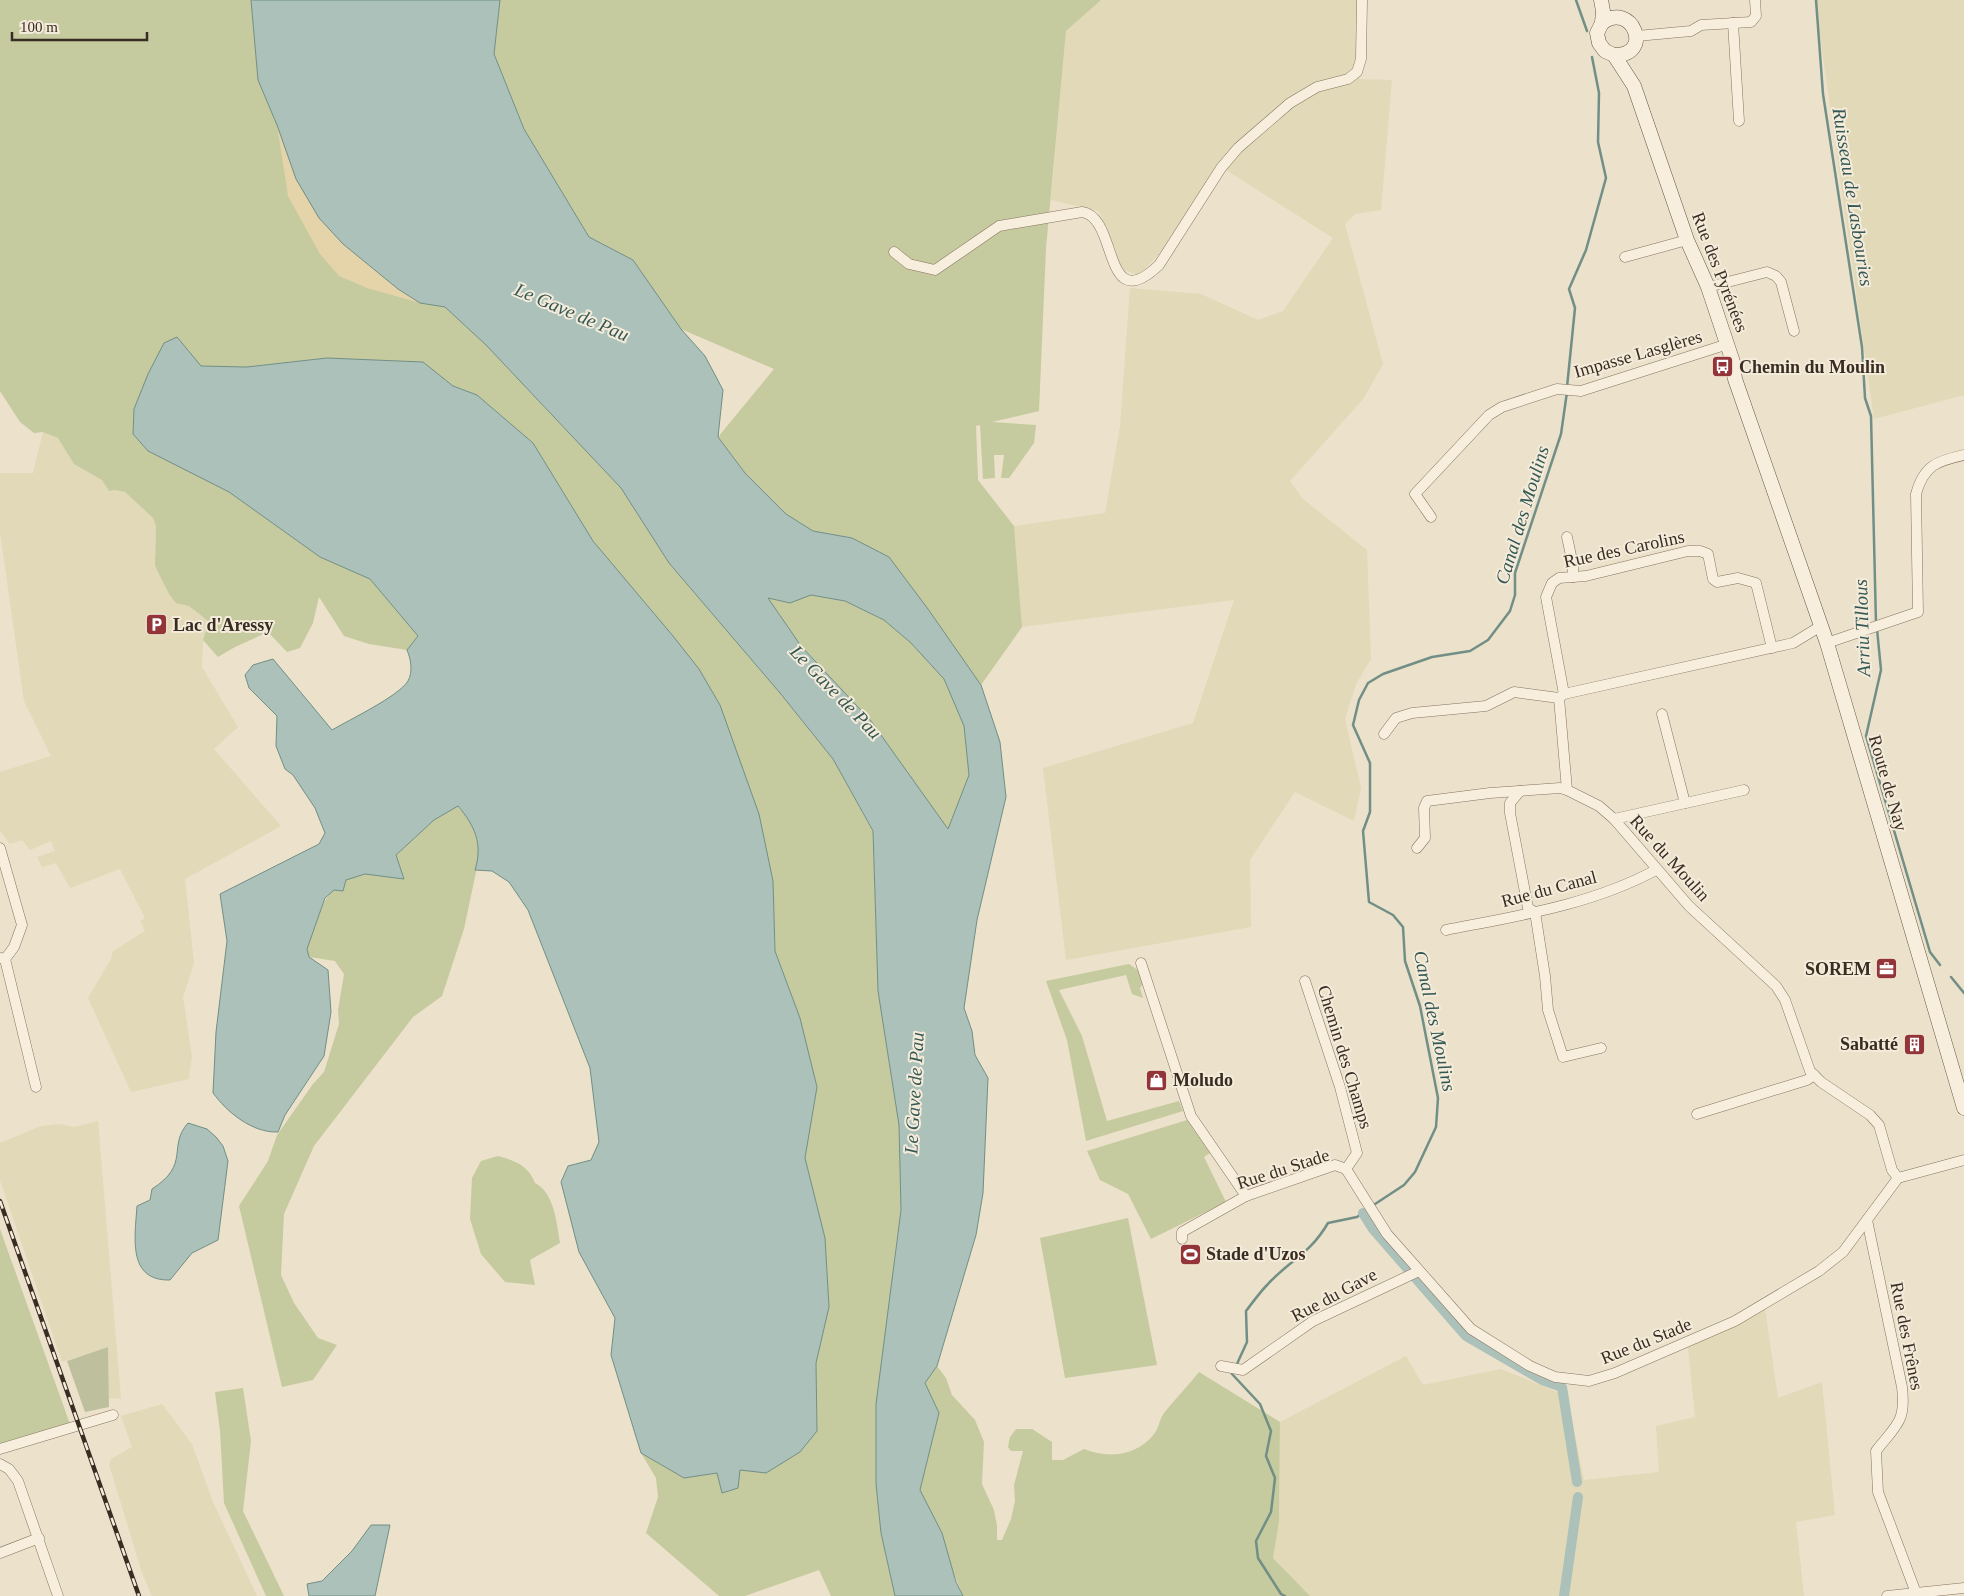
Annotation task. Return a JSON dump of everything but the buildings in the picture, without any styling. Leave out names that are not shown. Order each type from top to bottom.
[{"type":"main road","name":"Rue des Pyrénées","points":[[1601,0],[1602,23],[1597,33],[1599,43],[1605,51],[1614,55],[1634,86],[1687,240],[1708,286],[1728,344],[1734,362],[1735,379],[1767,472]]},
{"type":"main road","points":[[1609,0],[1621,16],[1633,23],[1635,42],[1624,54],[1614,55]]},
{"type":"main road","points":[[1602,23],[1610,17],[1621,16]]},
{"type":"main road","name":"Rue des Pyrénées","points":[[1634,86],[1635,42]]},
{"type":"main road","name":"Route de Nay","points":[[1767,472],[1821,626],[1964,1108]]},
{"type":"street","points":[[894,252],[909,264],[935,270],[999,226],[1087,213],[1098,220],[1112,263],[1120,274],[1129,280],[1137,280],[1147,276],[1159,265],[1221,168],[1238,148],[1290,103],[1318,87],[1348,79],[1357,72],[1361,59],[1362,0]]},
{"type":"street","points":[[1635,42],[1691,31],[1701,25],[1751,22],[1756,16],[1755,0]]},
{"type":"street","points":[[1732,23],[1739,121]]},
{"type":"street","points":[[1625,257],[1687,240]]},
{"type":"street","points":[[1708,286],[1767,272],[1776,276],[1782,282],[1794,331]]},
{"type":"street","name":"Impasse Lasglères","points":[[1431,517],[1415,494],[1489,415],[1502,407],[1557,389],[1581,391],[1728,344]]},
{"type":"street","points":[[1826,643],[1918,612],[1916,494],[1920,480],[1929,468],[1941,460],[1964,455]]},
{"type":"street","points":[[1567,537],[1574,565],[1573,577]]},
{"type":"street","name":"Rue des Carolins","points":[[1562,696],[1546,597],[1552,583],[1560,578],[1573,577],[1688,551],[1700,551],[1708,554],[1713,579],[1717,582],[1738,578],[1756,583],[1772,648]]},
{"type":"street","points":[[1384,734],[1396,718],[1412,713],[1486,706],[1514,692],[1562,696],[1794,643],[1821,626]]},
{"type":"street","points":[[1417,848],[1425,838],[1424,808],[1427,801],[1494,793],[1560,788],[1567,790],[1562,696]]},
{"type":"street","points":[[1662,714],[1685,803]]},
{"type":"street","name":"Rue du Moulin","points":[[1567,790],[1599,806],[1614,819],[1689,906],[1776,986],[1785,1000],[1810,1071],[1870,1115],[1879,1125],[1892,1170],[1898,1178]]},
{"type":"street","points":[[1614,819],[1744,790]]},
{"type":"street","points":[[1520,791],[1510,803],[1510,808],[1528,908],[1535,912],[1548,1010],[1563,1057],[1601,1048]]},
{"type":"street","points":[[1494,793],[1510,808]]},
{"type":"street","points":[[0,848],[22,925],[14,947],[2,958],[36,1088]]},
{"type":"street","name":"Rue du Canal","points":[[1446,930],[1535,912],[1632,883],[1656,870]]},
{"type":"street","points":[[1141,963],[1190,1116],[1246,1196]]},
{"type":"street","name":"Chemin des Champs","points":[[1305,981],[1340,1087],[1357,1153],[1346,1169]]},
{"type":"street","points":[[1697,1114],[1807,1080],[1814,1075]]},
{"type":"street","points":[[1898,1178],[1964,1160]]},
{"type":"street","name":"Rue du Stade","points":[[1182,1239],[1182,1232],[1246,1196],[1335,1165],[1346,1169],[1386,1234],[1414,1273],[1471,1329],[1530,1366],[1555,1377],[1589,1381],[1615,1373],[1735,1321],[1819,1271],[1842,1252],[1898,1178]]},
{"type":"street","name":"Rue des Frênes","points":[[1867,1220],[1904,1407],[1902,1419],[1876,1451],[1878,1492],[1916,1593]]},
{"type":"street","name":"Rue du Gave","points":[[1226,1366],[1242,1370],[1313,1321],[1414,1273]]},
{"type":"street","points":[[0,1449],[113,1415]]},
{"type":"street","points":[[0,1464],[9,1469],[18,1481],[58,1596]]},
{"type":"street","points":[[0,1553],[39,1538]]},
{"type":"street","points":[[1887,1596],[1964,1588]]},
{"type":"shaded area","points":[[1101,0],[1364,0],[1360,79],[1392,80],[1381,210],[1355,214],[1345,224],[1383,364],[1364,398],[1290,481],[1303,499],[1367,550],[1371,659],[1356,684],[1345,719],[1361,788],[1354,821],[1295,792],[1250,860],[1251,927],[1066,960],[1043,768],[1193,723],[1234,600],[1022,627],[1014,526],[1105,513],[1120,426],[1130,288],[1201,294],[1258,320],[1283,311],[1333,238],[1218,165],[1160,253],[1139,275],[1119,268],[1099,211],[1051,200],[1066,31]]},
{"type":"shaded area","points":[[1815,0],[1964,0],[1964,395],[1874,419]]},
{"type":"shaded area","points":[[43,432],[58,438],[74,463],[103,480],[109,491],[125,492],[153,518],[156,526],[155,554],[167,590],[169,594],[189,606],[209,623],[203,640],[202,667],[238,727],[214,749],[281,826],[185,879],[194,963],[183,997],[192,1056],[189,1079],[131,1092],[88,998],[111,959],[113,951],[145,931],[140,921],[145,918],[120,869],[70,888],[56,863],[42,867],[37,857],[55,851],[51,841],[30,850],[22,840],[10,844],[0,831],[0,772],[51,756],[24,701],[0,532],[0,473],[33,473]]},
{"type":"shaded area","points":[[98,1121],[121,1399],[109,1398],[108,1347],[62,1362],[0,1180],[0,1143],[41,1126],[60,1124],[74,1127]]},
{"type":"shaded area","points":[[1765,1309],[1778,1398],[1822,1382],[1835,1515],[1796,1522],[1804,1596],[1310,1596],[1273,1558],[1279,1522],[1280,1422],[1406,1356],[1423,1385],[1501,1369],[1567,1396],[1584,1480],[1659,1472],[1656,1426],[1695,1417],[1688,1347]]},
{"type":"shaded area","points":[[162,1404],[192,1444],[213,1502],[257,1596],[152,1596],[142,1573],[109,1464],[111,1459],[132,1447],[121,1416]]},
{"type":"green space","points":[[0,0],[251,0],[258,80],[277,125],[343,244],[398,289],[420,303],[445,307],[486,345],[621,488],[669,563],[780,693],[833,759],[873,832],[878,991],[899,1125],[901,1210],[895,1253],[876,1484],[881,1533],[895,1596],[831,1596],[819,1570],[745,1596],[719,1596],[646,1533],[658,1497],[656,1478],[641,1453],[684,1478],[717,1473],[722,1493],[740,1470],[817,1431],[816,1362],[829,1307],[825,1238],[805,1158],[817,1087],[800,1018],[775,951],[773,881],[673,636],[593,541],[533,443],[477,395],[453,386],[422,362],[327,358],[247,367],[200,366],[177,337],[134,409],[133,434],[148,451],[229,492],[320,557],[370,579],[418,636],[407,650],[369,644],[344,636],[319,597],[313,623],[300,648],[287,652],[268,632],[218,657],[203,640],[209,622],[189,606],[176,603],[169,594],[155,566],[156,526],[153,518],[125,492],[109,491],[102,480],[74,464],[58,438],[43,432],[34,433],[20,422],[0,391]]},
{"type":"green space","points":[[500,0],[1101,0],[1066,31],[1046,248],[1039,411],[992,422],[1036,425],[1034,443],[1009,478],[1001,478],[1004,455],[994,455],[995,478],[983,479],[980,425],[976,426],[978,480],[1014,526],[1022,627],[981,685],[928,609],[852,538],[813,531],[786,514],[745,473],[718,437],[774,369],[681,329],[633,260],[589,237],[524,129],[494,54]]},
{"type":"green space","points":[[811,595],[845,601],[884,620],[911,643],[944,679],[964,726],[969,775],[948,830],[871,721],[801,646],[768,598],[790,603]]},
{"type":"green space","points":[[457,806],[472,822],[480,853],[464,929],[442,996],[413,1017],[314,1146],[284,1214],[281,1275],[294,1303],[318,1338],[337,1345],[313,1380],[282,1387],[239,1206],[268,1161],[277,1135],[313,1084],[324,1072],[339,1024],[338,1010],[344,974],[335,961],[309,957],[307,949],[325,901],[340,883],[351,877],[365,874],[404,879],[396,855],[434,820]]},
{"type":"green space","points":[[1129,964],[1139,971],[1143,984],[1140,988],[1143,998],[1132,994],[1126,975],[1059,990],[1082,1036],[1107,1121],[1179,1101],[1183,1111],[1086,1141],[1067,1040],[1046,981]]},
{"type":"green space","points":[[1187,1120],[1210,1153],[1204,1157],[1226,1202],[1151,1239],[1128,1194],[1100,1180],[1087,1151]]},
{"type":"green space","points":[[498,1156],[525,1168],[535,1183],[546,1194],[554,1209],[560,1243],[530,1260],[535,1285],[505,1282],[481,1254],[470,1219],[472,1178],[481,1161]]},
{"type":"green space","points":[[1128,1218],[1157,1365],[1065,1378],[1040,1238]]},
{"type":"green space","points":[[0,1229],[70,1424],[0,1445]]},
{"type":"green space","points":[[108,1347],[109,1407],[85,1412],[67,1361]]},
{"type":"green space","points":[[937,1366],[946,1378],[952,1395],[975,1420],[984,1442],[982,1484],[994,1510],[997,1540],[1002,1540],[1011,1519],[1015,1501],[1014,1485],[1023,1451],[1011,1451],[1008,1447],[1010,1437],[1016,1429],[1032,1429],[1052,1442],[1052,1460],[1063,1460],[1084,1449],[1103,1454],[1122,1454],[1139,1447],[1154,1434],[1164,1413],[1199,1372],[1280,1422],[1279,1522],[1273,1558],[1310,1596],[963,1596],[920,1490],[939,1413],[925,1383]]},
{"type":"green space","points":[[243,1388],[251,1441],[243,1511],[284,1596],[266,1596],[224,1503],[220,1431],[215,1392]]},
{"type":"sand","points":[[277,125],[296,179],[343,244],[398,289],[420,303],[367,288],[339,276],[320,254],[288,196]]},
{"type":"water","name":"Le Gave de Pau","points":[[251,0],[500,0],[494,54],[524,129],[589,237],[633,260],[681,329],[705,356],[723,390],[718,437],[745,473],[786,514],[813,531],[852,538],[889,557],[981,685],[1000,742],[1006,797],[977,920],[964,1008],[972,1031],[975,1055],[988,1078],[983,1193],[976,1235],[937,1366],[925,1383],[939,1413],[920,1490],[942,1533],[956,1582],[963,1596],[895,1596],[881,1533],[876,1484],[876,1404],[901,1210],[899,1125],[878,991],[873,831],[833,759],[780,693],[669,563],[621,488],[486,345],[445,307],[420,303],[398,289],[343,244],[319,218],[296,179],[277,125],[258,80]],"holes":[[[811,595],[845,601],[884,620],[911,643],[944,679],[964,726],[969,775],[948,829],[871,721],[801,646],[768,598],[790,603]]]},
{"type":"water","name":"Lac d'Aressy","points":[[177,337],[201,366],[247,367],[327,358],[423,362],[453,386],[477,395],[533,443],[593,541],[699,669],[720,705],[759,814],[773,881],[775,951],[800,1018],[817,1087],[805,1158],[825,1238],[829,1307],[816,1363],[817,1431],[800,1452],[766,1473],[740,1470],[738,1488],[722,1493],[717,1473],[684,1478],[641,1453],[611,1355],[615,1318],[579,1252],[561,1182],[568,1166],[591,1160],[599,1142],[590,1068],[528,910],[509,882],[492,871],[475,870],[478,852],[476,836],[469,821],[458,806],[434,820],[396,855],[404,879],[365,874],[346,880],[343,891],[334,890],[325,898],[307,949],[309,957],[328,970],[331,1012],[324,1056],[285,1115],[278,1132],[259,1129],[241,1120],[225,1107],[213,1093],[216,1032],[227,941],[220,894],[319,844],[325,833],[315,808],[293,775],[285,769],[276,746],[277,716],[249,688],[245,675],[253,665],[273,659],[332,730],[395,694],[403,687],[411,674],[407,650],[418,636],[370,579],[320,557],[229,492],[148,451],[133,434],[134,409],[148,374],[164,343]]},
{"type":"water","points":[[188,1123],[207,1129],[216,1137],[223,1146],[228,1161],[218,1240],[192,1253],[170,1280],[156,1278],[146,1273],[140,1265],[137,1255],[135,1231],[137,1206],[150,1200],[152,1189],[171,1172],[177,1156],[179,1140]]},
{"type":"water","points":[[371,1525],[390,1525],[375,1596],[309,1596],[307,1584],[322,1581],[352,1551]]},
{"type":"waterway","name":"Canal des Moulins","points":[[1576,0],[1587,31]]},
{"type":"waterway","name":"Ruisseau de Lasbouries","points":[[1816,0],[1823,94],[1862,347],[1865,398],[1871,416],[1876,623]]},
{"type":"waterway","name":"Canal des Moulins","points":[[1567,387],[1575,308],[1569,289],[1586,250],[1606,178],[1598,142],[1599,93],[1592,57]]},
{"type":"waterway","name":"Canal des Moulins","points":[[1372,1206],[1404,1185],[1415,1172],[1436,1127],[1438,1098],[1420,1006],[1405,961],[1403,927],[1393,915],[1369,902],[1363,831],[1370,812],[1370,763],[1353,725],[1359,700],[1368,683],[1383,674],[1432,657],[1470,651],[1488,640],[1510,611],[1515,595],[1515,573],[1561,434],[1567,392]]},
{"type":"waterway","name":"Arriu Tillous","points":[[1877,629],[1881,670],[1866,736],[1930,952],[1940,965]]},
{"type":"waterway","name":"Arriu Tillous","points":[[1951,977],[1964,993]]},
{"type":"waterway","name":"Canal des Moulins","points":[[1236,1366],[1247,1342],[1246,1311],[1262,1290],[1307,1250],[1328,1223],[1357,1217],[1368,1209]]},
{"type":"waterway","points":[[1363,1213],[1373,1229],[1466,1336],[1542,1380],[1562,1387],[1577,1482]]},
{"type":"waterway","points":[[1233,1371],[1232,1374],[1260,1404],[1271,1431],[1266,1456],[1275,1478],[1271,1512],[1256,1541],[1258,1558],[1281,1594],[1285,1596]]},
{"type":"waterway","points":[[1564,1596],[1578,1497]]},
{"type":"railway","points":[[0,1201],[139,1596]]},
{"type":"place","name":"Chemin du Moulin","points":[[1723,367]]},
{"type":"place","name":"Lac d'Aressy","points":[[157,625]]},
{"type":"place","name":"SOREM","points":[[1887,969]]},
{"type":"place","name":"Sabatté","points":[[1914,1044]]},
{"type":"place","name":"Moludo","points":[[1157,1080]]},
{"type":"place","name":"Stade d'Uzos","points":[[1190,1254]]}]
